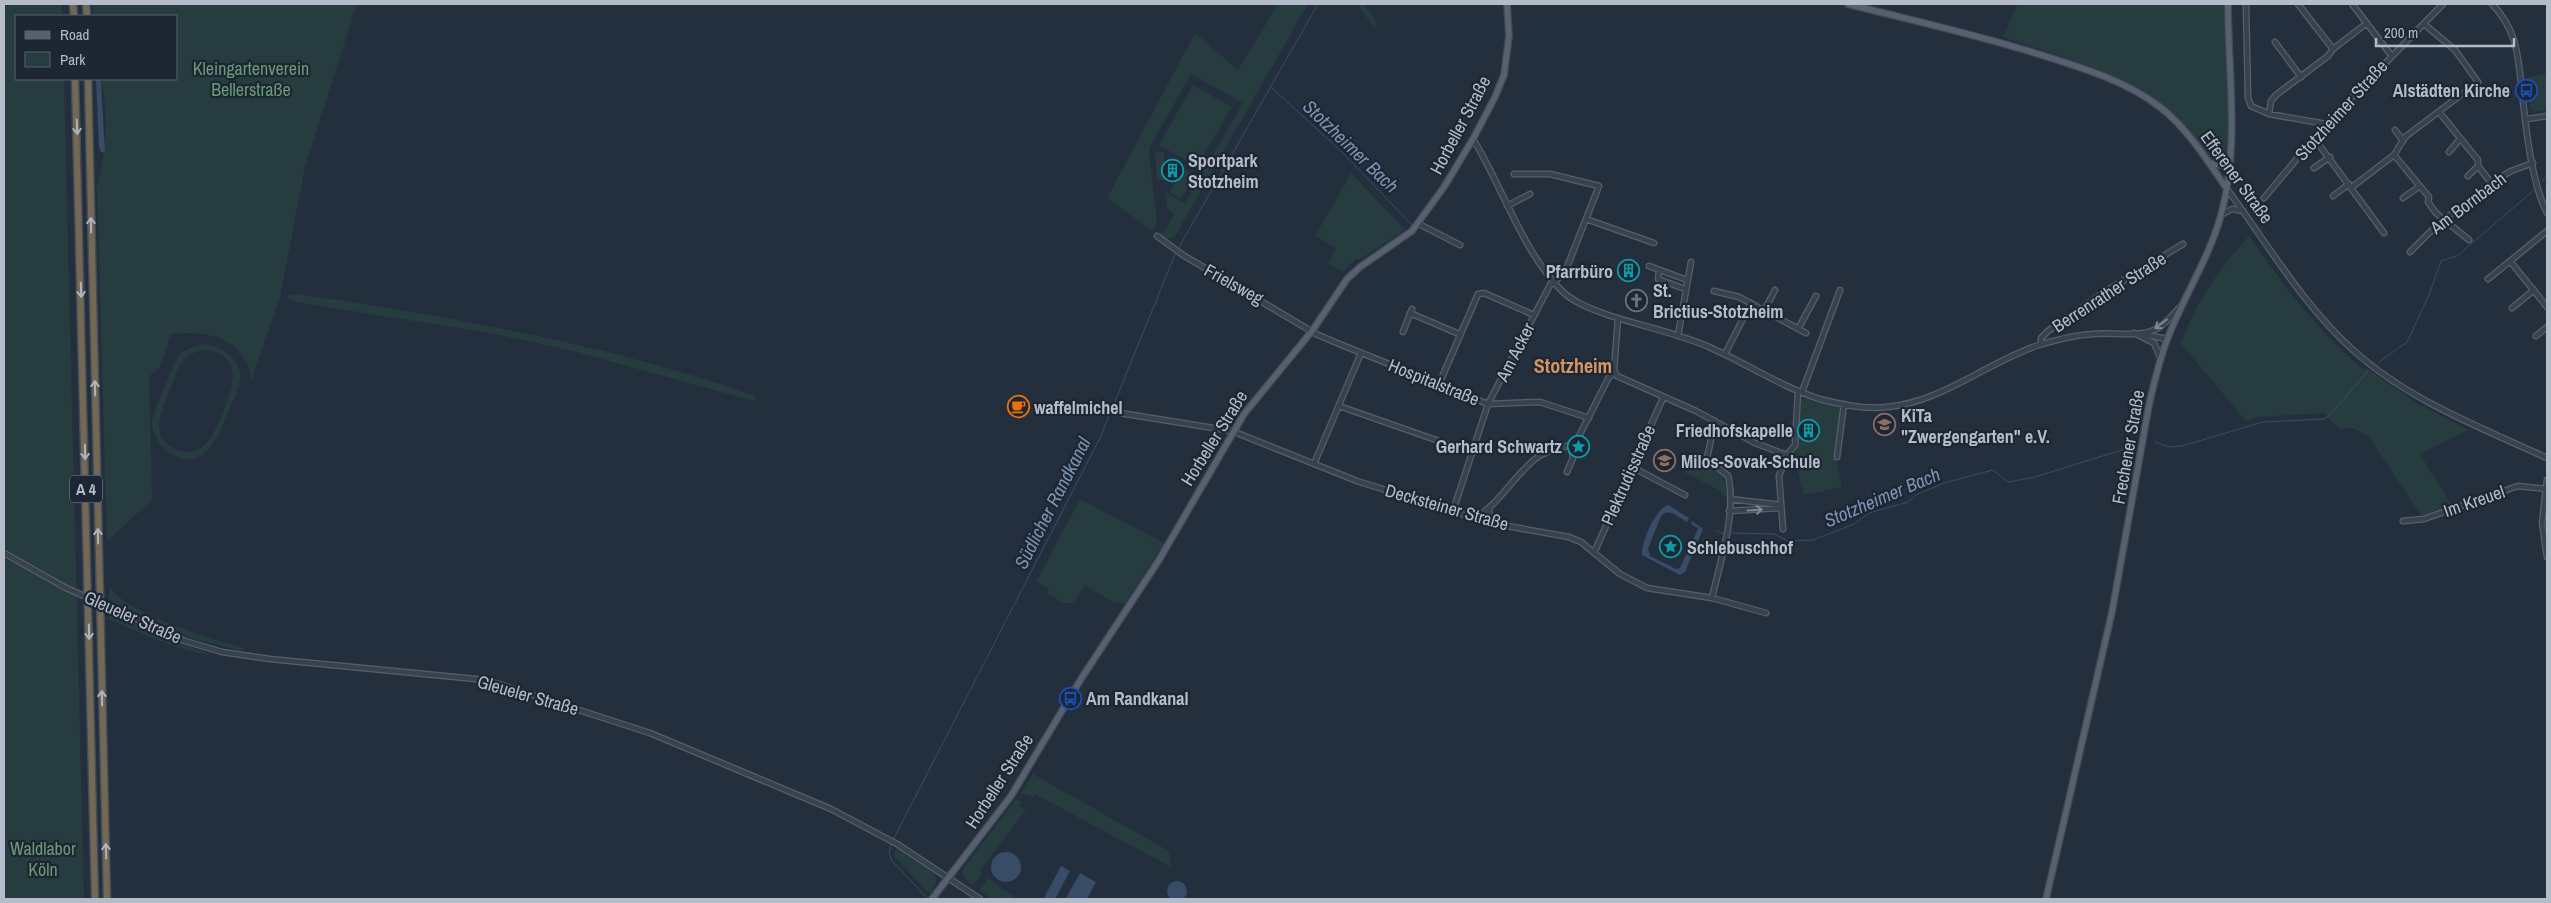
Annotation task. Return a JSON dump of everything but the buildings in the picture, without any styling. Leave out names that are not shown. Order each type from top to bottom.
[{"type":"highway","name":"A 4","points":[[75,80],[95,899]]},
{"type":"highway","name":"A 4","points":[[88,80],[108,899]]},
{"type":"main road","name":"Horbeller Straße","points":[[933,898],[948,876],[985,833],[1011,796],[1081,680],[1159,560],[1232,431],[1256,397],[1312,331],[1340,288],[1354,272],[1403,239],[1419,224],[1473,139],[1504,75],[1508,50],[1507,4]]},
{"type":"main road","name":"Efferener Straße","points":[[1848,4],[1999,42],[2112,78],[2146,98],[2173,119],[2209,162],[2227,189]]},
{"type":"main road","name":"Frechener Straße","points":[[2046,899],[2112,612],[2149,405],[2167,339],[2204,262],[2221,216],[2227,189],[2231,113],[2228,4]]},
{"type":"main road","points":[[2209,162],[2220,165],[2230,156]]},
{"type":"street","points":[[2246,4],[2248,98],[2251,106],[2269,114],[2326,124]]},
{"type":"street","points":[[2298,4],[2333,49]]},
{"type":"street","points":[[2352,4],[2391,56]]},
{"type":"street","name":"Stotzheimer Straße","points":[[2264,198],[2326,124],[2442,4]]},
{"type":"street","points":[[2492,4],[2507,21],[2512,34],[2522,76],[2533,163],[2539,193],[2547,213]]},
{"type":"street","points":[[2269,114],[2271,102],[2276,95],[2332,53],[2333,49],[2367,23]]},
{"type":"street","points":[[2333,196],[2394,155],[2403,140],[2478,82],[2455,50],[2424,24]]},
{"type":"street","points":[[2275,42],[2300,76]]},
{"type":"street","points":[[2439,112],[2478,160],[2478,166],[2492,184]]},
{"type":"street","points":[[2527,119],[2547,116]]},
{"type":"street","points":[[2395,130],[2403,140]]},
{"type":"street","points":[[2314,138],[2330,157],[2384,233]]},
{"type":"street","name":"Berrenrather Straße","points":[[1473,139],[1507,206],[1554,282],[1562,291],[1582,304],[1618,318],[1678,336],[1724,354],[1800,392],[1844,404],[1866,408],[1887,407],[1921,400],[2016,354],[2042,344],[2092,334],[2133,333],[2157,328],[2183,303]]},
{"type":"street","points":[[2449,152],[2460,139]]},
{"type":"street","points":[[2394,155],[2407,174],[2412,175],[2429,197],[2428,202],[2444,220],[2469,240]]},
{"type":"street","points":[[2314,168],[2330,157]]},
{"type":"street","name":"Am Bornbach","points":[[2410,252],[2418,242],[2444,220],[2492,184],[2511,171],[2533,163]]},
{"type":"street","points":[[2468,176],[2478,166]]},
{"type":"street","name":"Am Acker","points":[[1453,511],[1488,404],[1534,315],[1554,282],[1567,267],[1599,186],[1550,174],[1514,174]]},
{"type":"street","points":[[2403,198],[2420,186]]},
{"type":"street","name":"Efferener Straße","points":[[2227,189],[2306,299],[2366,361],[2395,382],[2454,415],[2547,458]]},
{"type":"street","points":[[1507,206],[1530,194]]},
{"type":"street","points":[[2221,216],[2232,209],[2243,211]]},
{"type":"street","points":[[1586,219],[1654,243]]},
{"type":"street","points":[[1419,224],[1460,245]]},
{"type":"street","points":[[2488,279],[2547,232]]},
{"type":"street","name":"Frielsweg","points":[[1157,236],[1183,255],[1312,331]]},
{"type":"street","name":"Berrenrather Straße","points":[[2042,344],[2041,338],[2048,330],[2106,290],[2183,244]]},
{"type":"street","points":[[1678,336],[1691,262]]},
{"type":"street","points":[[2510,262],[2547,307]]},
{"type":"street","points":[[1649,266],[1687,280]]},
{"type":"street","points":[[1659,270],[1658,278],[1685,290]]},
{"type":"street","points":[[1764,311],[1775,290]]},
{"type":"street","points":[[1783,529],[1779,476],[1787,455],[1795,445],[1800,392],[1840,290]]},
{"type":"street","points":[[2512,308],[2534,290]]},
{"type":"street","points":[[1714,291],[1739,297],[1806,333]]},
{"type":"street","points":[[1439,384],[1476,297],[1482,293],[1534,315]]},
{"type":"street","points":[[1798,329],[1816,296]]},
{"type":"street","points":[[1724,354],[1751,303]]},
{"type":"street","points":[[1403,332],[1411,311],[1460,334]]},
{"type":"street","points":[[1615,373],[1618,318]]},
{"type":"street","points":[[2536,336],[2547,327]]},
{"type":"street","name":"Hospitalstraße","points":[[1312,331],[1361,353],[1488,404],[1540,402],[1589,418]]},
{"type":"street","name":"Berrenrather Straße","points":[[2133,333],[2167,339]]},
{"type":"street","name":"Berrenrather Straße","points":[[2133,333],[2154,343],[2161,359]]},
{"type":"street","points":[[1314,464],[1361,353]]},
{"type":"street","points":[[1615,373],[1630,383],[1715,421],[1755,443],[1787,455]]},
{"type":"street","points":[[1475,518],[1489,508],[1538,457],[1553,450],[1571,446],[1583,434],[1609,377],[1615,373]]},
{"type":"street","name":"Plektrudisstraße","points":[[1594,553],[1663,398]]},
{"type":"street","points":[[1837,457],[1844,404]]},
{"type":"street","points":[[1339,406],[1473,452]]},
{"type":"street","name":"Decksteiner Straße","points":[[1120,413],[1232,431],[1358,481],[1490,523],[1563,535],[1581,542],[1620,574],[1646,588],[1712,598],[1766,613]]},
{"type":"street","points":[[1712,598],[1727,542],[1730,499],[1729,481],[1726,473],[1707,458],[1715,421]]},
{"type":"street","points":[[1567,472],[1573,458],[1571,446]]},
{"type":"street","points":[[1632,467],[1685,495]]},
{"type":"street","points":[[2547,480],[2542,523],[2547,556]]},
{"type":"street","name":"Im Kreuel","points":[[2403,521],[2424,518],[2518,486],[2546,489]]},
{"type":"street","points":[[1730,499],[1781,506]]},
{"type":"street","points":[[1729,511],[1781,506]]},
{"type":"street","points":[[1489,508],[1490,523]]},
{"type":"street","name":"Gleueler Straße","points":[[4,553],[66,588],[185,640],[228,653],[493,682],[678,744],[831,809],[897,844],[980,899]]},
{"type":"green space","name":"Waldlabor Köln","points":[[4,4],[62,4],[62,15],[15,15],[15,80],[64,80],[84,899],[4,899]]},
{"type":"green space","name":"Kleingartenverein Bellerstraße","points":[[93,4],[357,4],[305,167],[280,297],[251,381],[248,366],[242,355],[223,340],[198,334],[171,334],[160,368],[149,376],[152,500],[107,541],[97,186],[105,147],[106,118],[100,80],[178,80],[178,15],[94,15]]},
{"type":"green space","points":[[1278,4],[1308,4],[1175,236],[1166,240],[1160,233],[1161,231],[1164,233],[1174,214],[1167,208],[1166,193],[1185,203],[1243,103],[1191,74],[1151,145],[1149,153],[1157,222],[1154,228],[1156,230],[1153,231],[1107,198],[1195,33],[1238,70]]},
{"type":"green space","points":[[2017,4],[2225,4],[2229,121],[2226,157],[2221,162],[2214,162],[2179,121],[2165,108],[2129,84],[2088,65],[2003,37]]},
{"type":"green space","points":[[1358,5],[1365,5],[1377,22],[1374,28]]},
{"type":"green space","points":[[2547,73],[2547,110],[2534,112],[2530,108],[2526,78]]},
{"type":"green space","points":[[1193,85],[1232,107],[1197,167],[1159,145]]},
{"type":"green space","points":[[1164,152],[1165,180],[1157,180],[1155,153]]},
{"type":"green space","points":[[1183,169],[1195,175],[1181,199],[1169,192]]},
{"type":"green space","points":[[1351,173],[1405,230],[1359,260],[1356,259],[1343,272],[1328,263],[1336,248],[1315,236]]},
{"type":"green space","points":[[2249,236],[2316,323],[2363,369],[2366,368],[2418,404],[2469,430],[2420,454],[2452,506],[2422,517],[2368,436],[2354,428],[2340,429],[2324,413],[2258,417],[2246,421],[2181,344],[2193,315],[2209,287],[2228,260]]},
{"type":"green space","points":[[297,294],[413,312],[586,347],[643,361],[755,396],[754,401],[573,351],[495,334],[296,302],[287,297]]},
{"type":"green space","points":[[205,344],[225,351],[235,361],[240,374],[240,381],[221,430],[209,449],[192,459],[181,458],[169,453],[162,447],[155,435],[152,421],[177,358],[186,350]],"holes":[[[204,350],[217,353],[226,358],[231,365],[233,373],[230,392],[219,420],[211,437],[199,449],[192,452],[183,452],[173,448],[165,442],[159,428],[164,403],[178,369],[186,358],[193,353]]]},
{"type":"green space","points":[[1804,398],[1840,408],[1835,455],[1842,487],[1803,495],[1797,467],[1792,458],[1798,445],[1800,402]]},
{"type":"green space","points":[[1692,456],[1717,470],[1724,481],[1727,496],[1722,496],[1721,491],[1684,472]]},
{"type":"green space","points":[[1080,499],[1164,543],[1125,604],[1110,601],[1085,585],[1074,603],[1063,603],[1046,593],[1049,589],[1036,582]]},
{"type":"green space","points":[[110,586],[117,595],[149,615],[192,632],[244,648],[243,651],[191,638],[109,601]]},
{"type":"green space","points":[[109,612],[182,644],[211,654],[188,650],[160,641],[108,619]]},
{"type":"green space","points":[[1033,774],[1169,851],[1171,867],[1035,794],[1034,797],[1021,793]]},
{"type":"green space","points":[[1016,799],[1021,802],[1019,806],[1026,810],[979,872],[982,874],[972,885],[963,876],[963,869]]},
{"type":"green space","points":[[896,848],[935,874],[936,883],[930,894],[894,856]]},
{"type":"green space","points":[[988,878],[1017,899],[992,899],[979,890]]},
{"type":"water","points":[[96,80],[100,80],[101,83],[105,153],[101,152],[99,147]]},
{"type":"water","points":[[1668,505],[1689,518],[1687,522],[1670,513],[1664,513],[1661,516],[1648,549],[1650,556],[1676,569],[1680,568],[1698,528],[1691,524],[1692,521],[1703,529],[1685,572],[1680,575],[1642,555],[1642,549],[1650,526],[1663,507]]},
{"type":"water","points":[[1006,852],[1017,856],[1021,867],[1017,878],[1006,882],[995,878],[991,867],[995,856]]},
{"type":"water","points":[[1061,866],[1070,871],[1055,899],[1044,898]]},
{"type":"water","points":[[1080,873],[1096,882],[1087,899],[1066,898]]},
{"type":"water","points":[[1173,881],[1181,881],[1187,887],[1187,895],[1181,901],[1173,901],[1167,895],[1167,887]]},
{"type":"waterway","name":"Südlicher Randkanal","points":[[1178,249],[1318,4]]},
{"type":"waterway","name":"Stotzheimer Bach","points":[[1272,88],[1341,151],[1412,225]]},
{"type":"waterway","name":"Stotzheimer Bach","points":[[2542,181],[2547,176]]},
{"type":"waterway","name":"Stotzheimer Bach","points":[[2379,362],[2407,342],[2429,295],[2441,261],[2457,256],[2534,190]]},
{"type":"waterway","name":"Südlicher Randkanal","points":[[893,840],[1100,438],[1176,252]]},
{"type":"waterway","name":"Stotzheimer Bach","points":[[2155,442],[2169,447],[2182,446],[2263,422],[2324,419],[2329,416],[2368,371]]},
{"type":"waterway","name":"Stotzheimer Bach","points":[[1732,533],[1774,534],[1788,541],[1813,540],[1854,524],[1869,513],[1908,502],[1916,495],[1944,483],[1993,470],[2008,482],[2035,477],[2125,449]]},
{"type":"waterway","name":"Stotzheimer Bach","points":[[1717,531],[1725,534]]},
{"type":"waterway","name":"Südlicher Randkanal","points":[[891,844],[889,853],[892,861],[928,899]]},
{"type":"place","name":"Alstädten Kirche","points":[[2526,90]]},
{"type":"place","name":"Sportpark Stotzheim","points":[[1172,170]]},
{"type":"place","name":"Pfarrbüro","points":[[1629,271]]},
{"type":"place","name":"St. Brictius-Stotzheim","points":[[1637,300]]},
{"type":"place","name":"waffelmichel","points":[[1018,407]]},
{"type":"place","name":"KiTa \"Zwergengarten\" e.V.","points":[[1885,425]]},
{"type":"place","name":"Friedhofskapelle","points":[[1809,430]]},
{"type":"place","name":"Gerhard Schwartz","points":[[1578,446]]},
{"type":"place","name":"Milos-Sovak-Schule","points":[[1665,461]]},
{"type":"place","name":"Schlebuschhof","points":[[1671,547]]},
{"type":"place","name":"Am Randkanal","points":[[1070,698]]},
{"type":"district","name":"Stotzheim","points":[[1573,365]]}]
